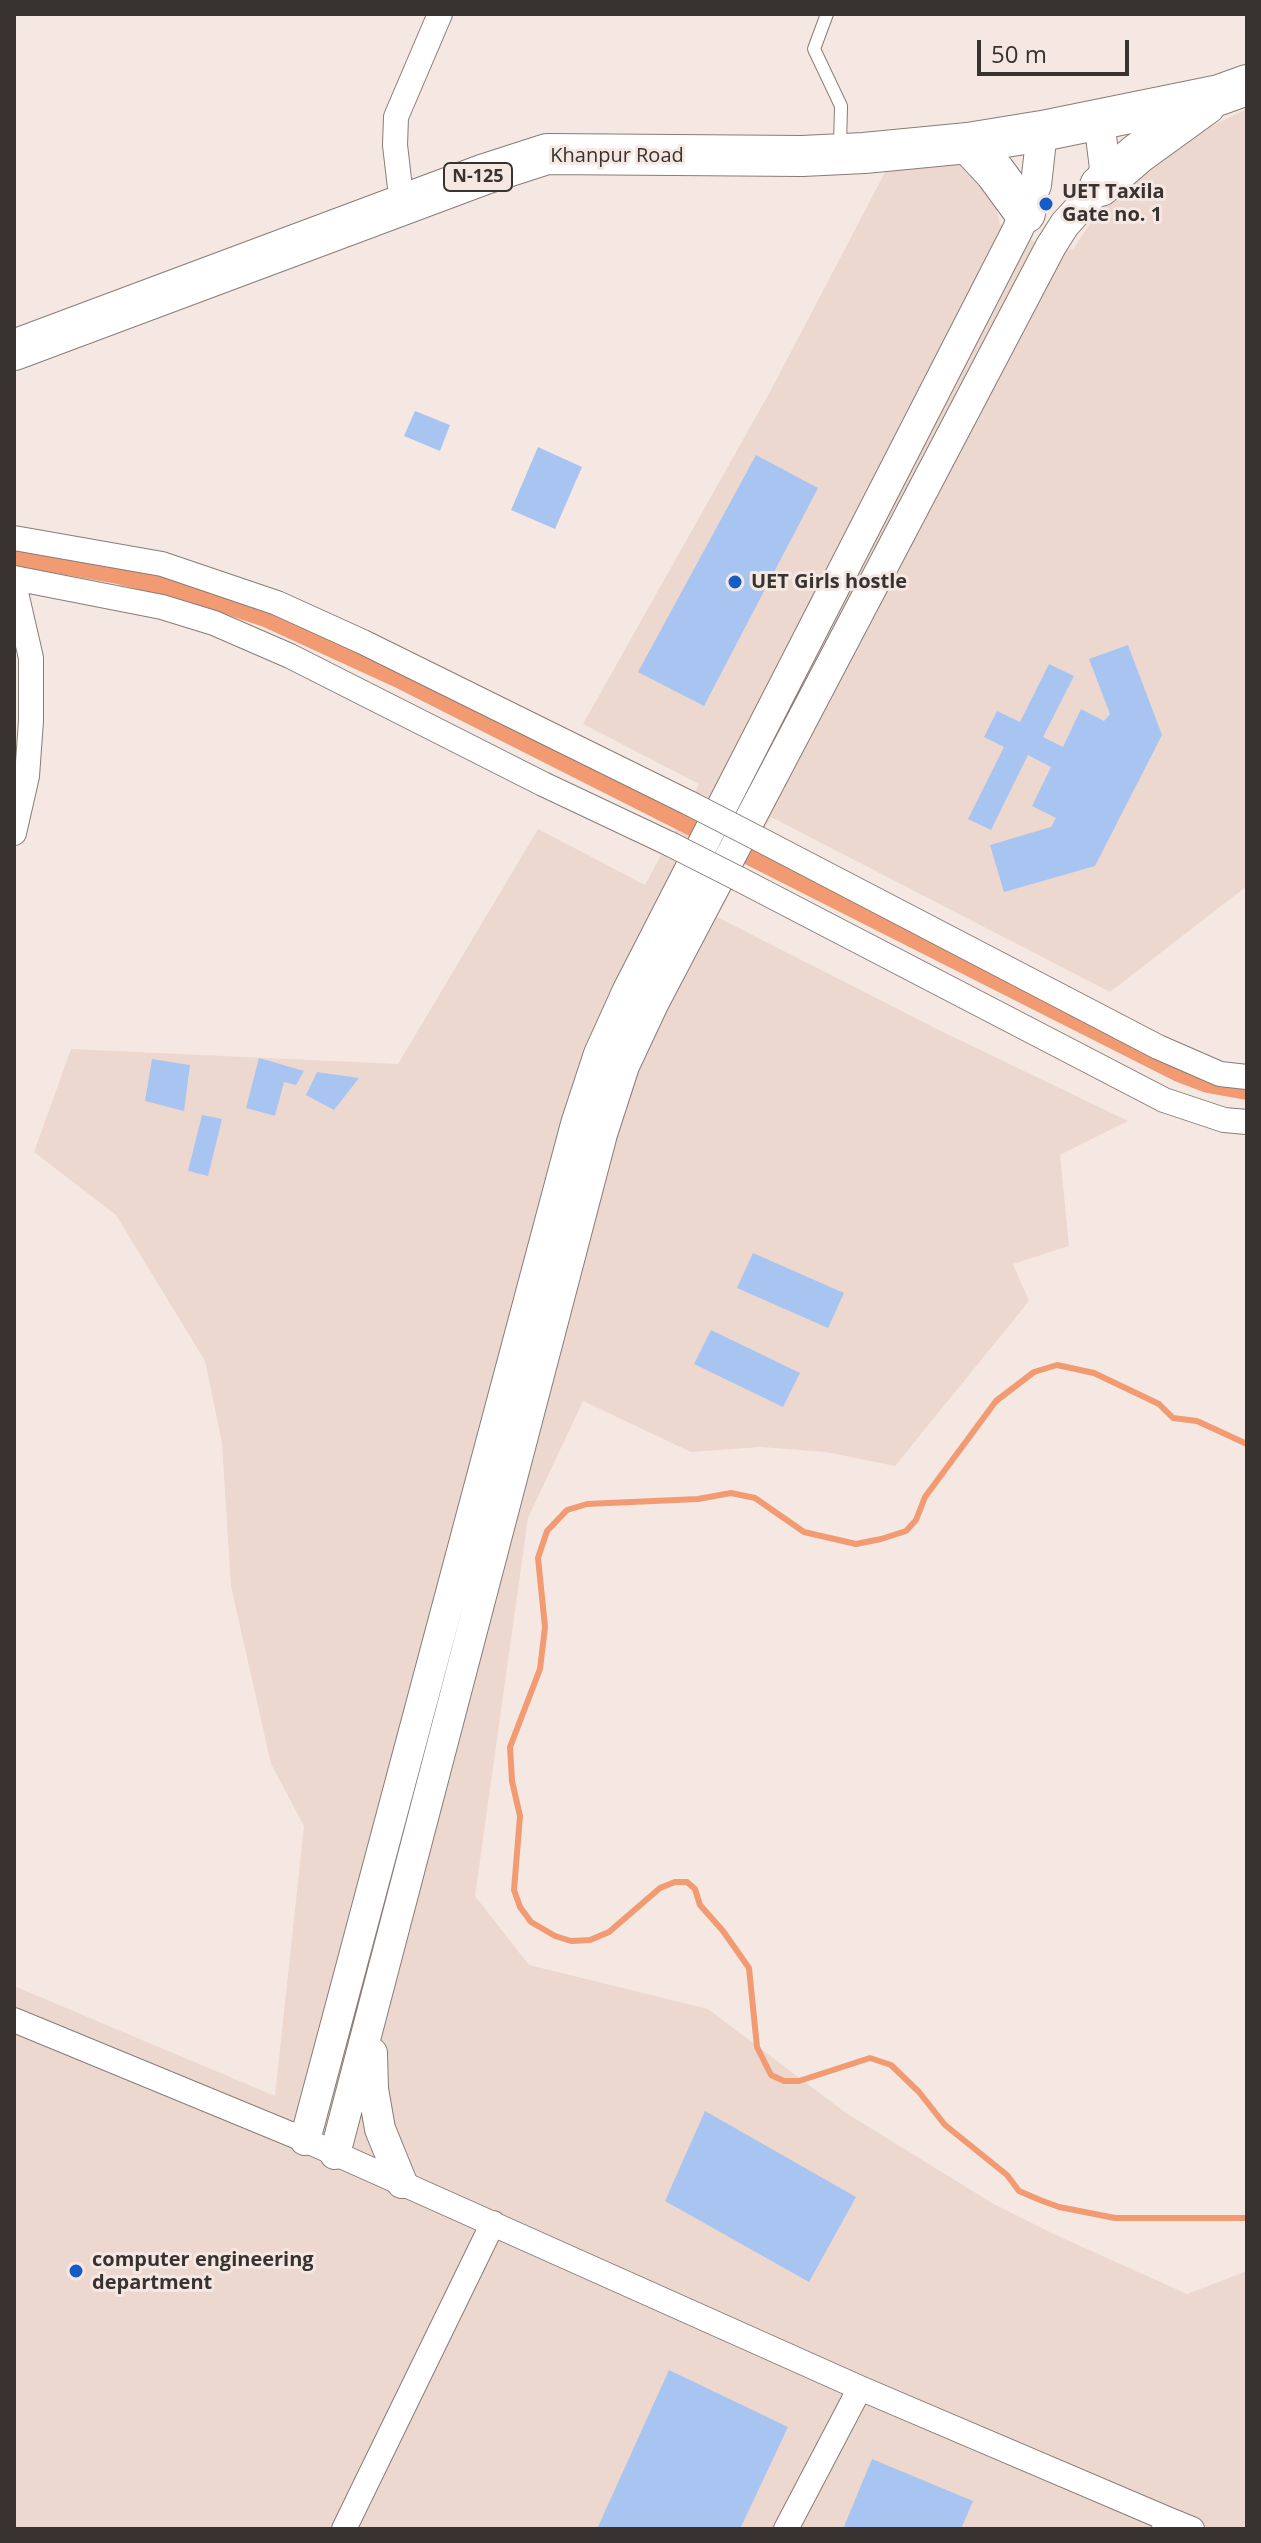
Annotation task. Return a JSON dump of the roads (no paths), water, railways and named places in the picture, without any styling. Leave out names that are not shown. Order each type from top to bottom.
[{"type":"highway","name":"Khanpur Road","points":[[14,350],[547,154],[840,154],[968,143],[1099,121],[1233,90]]},
{"type":"highway","points":[[1089,197],[1137,154],[1233,90]]},
{"type":"highway","points":[[968,143],[1030,199]]},
{"type":"street","points":[[402,205],[395,145],[396,117],[440,14]]},
{"type":"street","points":[[335,2154],[602,1134],[624,1066],[654,1002],[1051,246],[1089,197],[1105,168],[1099,121]]},
{"type":"street","points":[[305,2140],[576,1124],[599,1054],[628,990],[1030,199],[1042,131]]},
{"type":"street","points":[[1030,199],[1089,197]]},
{"type":"street","points":[[14,538],[162,564],[277,603],[363,642],[570,747],[691,804],[1158,1047],[1220,1074],[1247,1077]]},
{"type":"street","points":[[14,578],[162,607],[214,623],[290,656],[739,879],[1164,1100],[1224,1120],[1247,1122]]},
{"type":"street","points":[[14,584],[31,658],[27,776],[14,833]]},
{"type":"street","points":[[372,2019],[373,2089],[380,2129],[402,2183]]},
{"type":"street","points":[[14,2020],[305,2140],[1164,2523],[1192,2529]]},
{"type":"street","points":[[344,2529],[493,2223]]},
{"type":"street","points":[[786,2529],[860,2388]]},
{"type":"lane","points":[[827,14],[814,49],[841,106],[840,154]]},
{"type":"waterway","points":[[14,555],[118,573],[187,590],[266,616],[399,677],[1179,1071],[1208,1082],[1247,1089]]},
{"type":"waterway","points":[[1247,1444],[1197,1421],[1173,1418],[1159,1404],[1094,1373],[1057,1365],[1034,1372],[996,1401],[925,1497],[916,1520],[906,1531],[881,1539],[856,1544],[804,1532],[755,1498],[731,1493],[698,1499],[587,1504],[567,1510],[547,1531],[538,1558],[545,1627],[540,1669],[510,1747],[512,1781],[520,1816],[514,1890],[520,1907],[531,1922],[571,1941],[590,1940],[609,1932],[660,1888],[675,1882],[687,1882],[695,1889],[700,1905],[749,1968],[757,2047],[771,2075],[784,2081],[799,2081],[870,2058],[891,2065],[919,2092],[945,2125],[1007,2175],[1019,2191],[1040,2200],[1115,2218],[1247,2218]]},
{"type":"place","name":"UET Taxila Gate no. 1","points":[[1046,204]]},
{"type":"place","name":"UET Girls hostle","points":[[735,582]]},
{"type":"place","name":"computer engineering department","points":[[76,2271]]}]
